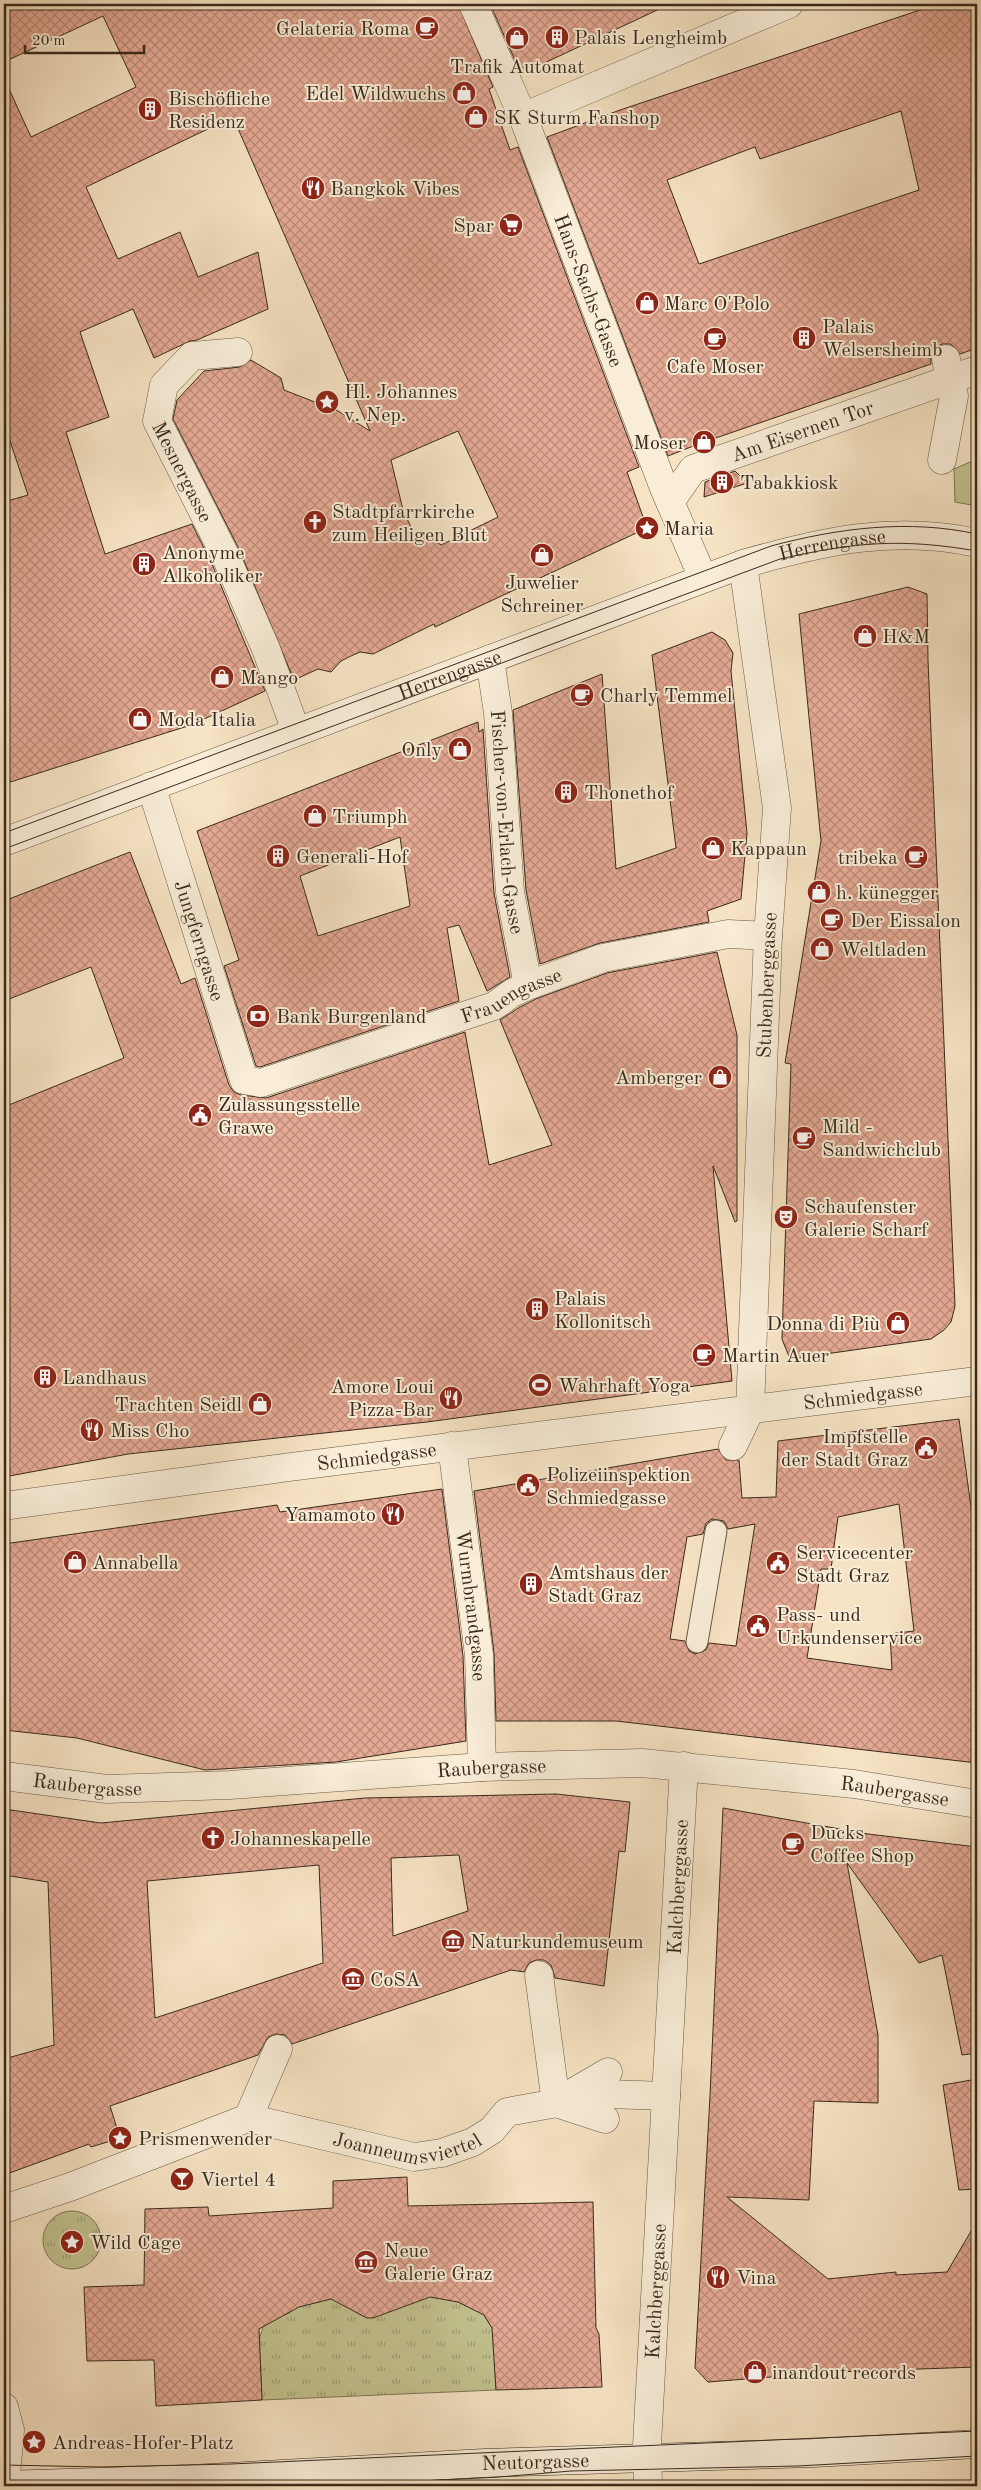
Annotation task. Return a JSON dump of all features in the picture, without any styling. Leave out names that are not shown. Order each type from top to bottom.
[{"type":"street","name":"Hans-Sachs-Gasse","points":[[473,4],[523,116],[670,502],[704,578]]},
{"type":"street","points":[[523,116],[789,4]]},
{"type":"street","name":"Mesnergasse","points":[[228,358],[192,356],[164,385],[157,421],[226,558],[274,661],[296,731]]},
{"type":"street","points":[[942,460],[954,396],[948,369]]},
{"type":"street","name":"Am Eisernen Tor","points":[[670,502],[694,469],[948,369],[977,370]]},
{"type":"street","name":"Herrengasse","points":[[4,842],[743,564],[798,548],[845,538],[902,534],[939,536],[977,543]]},
{"type":"street","name":"Stubenberggasse","points":[[743,564],[778,808],[768,936],[750,1410]]},
{"type":"street","name":"Fischer-von-Erlach-Gasse","points":[[490,659],[498,713],[510,892],[526,975],[532,984]]},
{"type":"street","name":"Jungferngasse","points":[[151,786],[244,1080],[261,1083]]},
{"type":"street","name":"Frauengasse","points":[[261,1083],[494,1006],[512,993],[532,984],[603,958],[728,934],[768,936]]},
{"type":"street","name":"Schmiedgasse","points":[[4,1506],[452,1446],[975,1381]]},
{"type":"street","points":[[732,1446],[750,1410]]},
{"type":"street","name":"Wurmbrandgasse","points":[[452,1446],[479,1655],[482,1767]]},
{"type":"street","name":"Raubergasse","points":[[4,1776],[107,1789],[230,1785],[482,1767],[642,1763],[854,1784],[977,1804]]},
{"type":"street","name":"Kalchberggasse","points":[[648,2486],[684,1766]]},
{"type":"street","points":[[539,1975],[556,2103]]},
{"type":"street","points":[[4,2209],[70,2187],[248,2118],[278,2049]]},
{"type":"street","name":"Joanneumsviertel","points":[[248,2118],[414,2156],[442,2153],[473,2142],[492,2130],[507,2112],[607,2095],[666,2096]]},
{"type":"street","points":[[4,2407],[10,2430],[5,2486]]},
{"type":"street","name":"Neutorgasse","points":[[5,2486],[192,2480],[494,2462],[812,2453],[977,2444]]},
{"type":"lane","points":[[697,1642],[716,1531]]},
{"type":"green space","points":[[977,459],[977,506],[955,502],[954,469]]},
{"type":"green space","name":"Wild Cage","points":[[72,2211],[83,2213],[96,2224],[101,2240],[99,2251],[88,2264],[72,2269],[61,2267],[48,2256],[43,2240],[45,2229],[56,2216]]},
{"type":"green space","points":[[415,2293],[458,2302],[485,2314],[496,2334],[493,2336],[496,2390],[262,2400],[259,2340],[264,2324],[291,2312],[292,2308],[319,2302],[320,2299],[335,2298],[362,2316]]},
{"type":"building","points":[[4,4],[458,4],[493,87],[489,89],[510,150],[518,147],[639,467],[627,472],[647,528],[435,627],[434,624],[373,654],[360,652],[341,661],[331,672],[318,669],[294,680],[240,551],[173,419],[177,400],[204,371],[240,367],[251,360],[281,378],[284,390],[338,411],[370,431],[233,117],[86,187],[118,259],[180,232],[198,277],[258,252],[268,309],[154,358],[133,309],[80,332],[109,417],[66,432],[105,554],[192,524],[212,564],[265,691],[191,725],[4,784],[4,502],[28,495],[4,423],[4,78],[31,137],[136,87],[103,16],[4,62]],"holes":[[[458,431],[498,517],[441,545],[428,536],[417,540],[403,510],[391,460]]]},
{"type":"building","name":"Palais Lengheimb","points":[[490,4],[670,4],[521,74]]},
{"type":"building","points":[[938,4],[977,4],[977,348],[960,354],[951,344],[942,344],[935,348],[931,354],[931,364],[707,441],[712,446],[706,448],[706,441],[668,456],[547,137],[620,110]],"holes":[[[901,111],[919,190],[699,264],[667,180],[755,147],[760,159]]]},
{"type":"building","name":"Tabakkiosk","points":[[735,471],[747,483],[704,497],[705,482]]},
{"type":"building","points":[[908,587],[927,594],[928,660],[955,1306],[951,1322],[944,1330],[931,1339],[790,1359],[782,1339],[791,1064],[785,1063],[821,841],[799,614]]},
{"type":"building","name":"Thonethof","points":[[712,632],[725,640],[733,653],[731,671],[747,833],[741,899],[707,911],[709,922],[600,943],[540,964],[526,890],[513,710],[602,674],[616,869],[676,848],[652,655]]},
{"type":"building","points":[[478,722],[479,732],[483,729],[494,893],[510,977],[487,991],[459,925],[447,928],[459,1001],[260,1067],[256,1066],[224,966],[239,960],[197,831]],"holes":[[[400,837],[410,906],[318,936],[300,876]]]},
{"type":"building","points":[[130,852],[181,984],[195,978],[229,1085],[234,1092],[241,1095],[266,1098],[465,1032],[489,1165],[552,1145],[500,1020],[538,998],[607,973],[717,952],[737,1035],[737,1221],[735,1222],[713,1166],[732,1381],[427,1422],[128,1454],[4,1477],[4,1107],[124,1058],[91,967],[4,1001],[4,901]]},
{"type":"building","name":"Amtshaus der Stadt Graz","points":[[959,1419],[977,1551],[977,1763],[616,1721],[496,1721],[494,1653],[474,1491],[718,1449],[726,1460],[739,1460],[742,1498],[776,1497],[778,1441]],"holes":[[[899,1504],[914,1631],[890,1634],[892,1670],[807,1658],[821,1569],[831,1569],[838,1517]],[[712,1519],[724,1521],[728,1529],[755,1524],[736,1646],[709,1643],[706,1650],[695,1654],[689,1651],[685,1641],[670,1639],[687,1537],[703,1534],[706,1523]]]},
{"type":"building","points":[[442,1489],[463,1656],[466,1741],[336,1762],[205,1770],[77,1738],[4,1730],[4,1544],[277,1505],[280,1512]]},
{"type":"building","points":[[556,1794],[630,1802],[625,1852],[619,1851],[604,1986],[555,1978],[551,1965],[544,1960],[536,1960],[529,1963],[524,1972],[511,1970],[292,2044],[285,2035],[276,2034],[268,2037],[258,2055],[110,2106],[120,2138],[91,2147],[89,2144],[4,2175],[4,2059],[54,2045],[48,1882],[4,1875],[4,1809],[101,1823],[365,1798]],"holes":[[[459,1855],[468,1911],[393,1936],[391,1858]],[[319,1865],[323,1963],[155,2018],[147,1881]]]},
{"type":"building","points":[[723,1808],[868,1834],[977,1847],[977,2053],[962,2055],[942,1955],[919,1963],[847,1863],[878,2035],[878,2103],[814,2101],[809,2200],[727,2197],[828,2279],[896,2272],[896,2275],[947,2272],[977,2221],[977,2367],[834,2372],[708,2382],[695,2368]]},
{"type":"building","points":[[977,2079],[977,2189],[959,2190],[943,2085]]},
{"type":"building","points":[[407,2177],[408,2206],[593,2202],[596,2328],[599,2334],[602,2387],[496,2390],[492,2328],[484,2315],[458,2302],[430,2297],[373,2318],[367,2318],[331,2299],[299,2307],[259,2329],[262,2400],[156,2406],[154,2360],[87,2361],[84,2287],[144,2285],[145,2209],[208,2207],[209,2216],[333,2208],[333,2181]]},
{"type":"tram line","points":[[4,833],[771,546],[822,534],[899,526],[951,529],[977,534]]},
{"type":"tram line","points":[[4,849],[780,559],[832,549],[901,543],[925,544],[977,551]]},
{"type":"tram line","points":[[4,2465],[101,2467],[231,2464],[977,2431]]},
{"type":"tram line","points":[[325,2486],[499,2477],[571,2471],[798,2466],[977,2456]]},
{"type":"place","name":"Gelateria Roma","points":[[427,28]]},
{"type":"place","name":"Palais Lengheimb","points":[[557,37]]},
{"type":"place","name":"Trafik Automat","points":[[517,38]]},
{"type":"place","name":"Edel Wildwuchs","points":[[464,93]]},
{"type":"place","name":"Bischöfliche Residenz","points":[[150,109]]},
{"type":"place","name":"SK Sturm Fanshop","points":[[476,117]]},
{"type":"place","name":"Bangkok Vibes","points":[[313,188]]},
{"type":"place","name":"Spar","points":[[511,225]]},
{"type":"place","name":"Marc O'Polo","points":[[647,303]]},
{"type":"place","name":"Palais Welsersheimb","points":[[804,338]]},
{"type":"place","name":"Cafe Moser","points":[[715,339]]},
{"type":"place","name":"Hl. Johannes v. Nep.","points":[[327,402]]},
{"type":"place","name":"Moser","points":[[704,442]]},
{"type":"place","name":"Tabakkiosk","points":[[722,482]]},
{"type":"place","name":"Stadtpfarrkirche zum Heiligen Blut","points":[[315,522]]},
{"type":"place","name":"Maria","points":[[647,528]]},
{"type":"place","name":"Juwelier Schreiner","points":[[542,555]]},
{"type":"place","name":"Anonyme Alkoholiker","points":[[144,564]]},
{"type":"place","name":"H&M","points":[[865,636]]},
{"type":"place","name":"Mango","points":[[222,677]]},
{"type":"place","name":"Charly Temmel","points":[[582,695]]},
{"type":"place","name":"Moda Italia","points":[[140,719]]},
{"type":"place","name":"Only","points":[[460,749]]},
{"type":"place","name":"Thonethof","points":[[566,792]]},
{"type":"place","name":"Triumph","points":[[315,816]]},
{"type":"place","name":"Kappaun","points":[[713,848]]},
{"type":"place","name":"Generali-Hof","points":[[278,856]]},
{"type":"place","name":"tribeka","points":[[916,857]]},
{"type":"place","name":"h. künegger","points":[[819,892]]},
{"type":"place","name":"Der Eissalon","points":[[832,920]]},
{"type":"place","name":"Weltladen","points":[[822,949]]},
{"type":"place","name":"Bank Burgenland","points":[[258,1016]]},
{"type":"place","name":"Amberger","points":[[720,1077]]},
{"type":"place","name":"Zulassungsstelle Grawe","points":[[200,1115]]},
{"type":"place","name":"Mild - Sandwichclub","points":[[804,1138]]},
{"type":"place","name":"Schaufenster Galerie Scharf","points":[[786,1217]]},
{"type":"place","name":"Palais Kollonitsch","points":[[537,1309]]},
{"type":"place","name":"Donna di Più","points":[[898,1323]]},
{"type":"place","name":"Martin Auer","points":[[704,1355]]},
{"type":"place","name":"Landhaus","points":[[45,1377]]},
{"type":"place","name":"Wahrhaft Yoga","points":[[540,1385]]},
{"type":"place","name":"Amore Loui Pizza-Bar","points":[[451,1398]]},
{"type":"place","name":"Trachten Seidl","points":[[260,1404]]},
{"type":"place","name":"Miss Cho","points":[[92,1430]]},
{"type":"place","name":"Impfstelle der Stadt Graz","points":[[926,1448]]},
{"type":"place","name":"Polizeiinspektion Schmiedgasse","points":[[528,1485]]},
{"type":"place","name":"Yamamoto","points":[[393,1514]]},
{"type":"place","name":"Annabella","points":[[75,1562]]},
{"type":"place","name":"Servicecenter Stadt Graz","points":[[778,1563]]},
{"type":"place","name":"Amtshaus der Stadt Graz","points":[[531,1584]]},
{"type":"place","name":"Pass- und Urkundenservice","points":[[758,1626]]},
{"type":"place","name":"Johanneskapelle","points":[[213,1838]]},
{"type":"place","name":"Ducks Coffee Shop","points":[[793,1844]]},
{"type":"place","name":"Naturkundemuseum","points":[[453,1941]]},
{"type":"place","name":"CoSA","points":[[353,1979]]},
{"type":"place","name":"Prismenwender","points":[[120,2138]]},
{"type":"place","name":"Viertel 4","points":[[182,2179]]},
{"type":"place","name":"Wild Cage","points":[[72,2242]]},
{"type":"place","name":"Neue Galerie Graz","points":[[366,2262]]},
{"type":"place","name":"Vina","points":[[718,2277]]},
{"type":"place","name":"inandout records","points":[[755,2372]]},
{"type":"place","name":"Andreas-Hofer-Platz","points":[[34,2442]]}]
